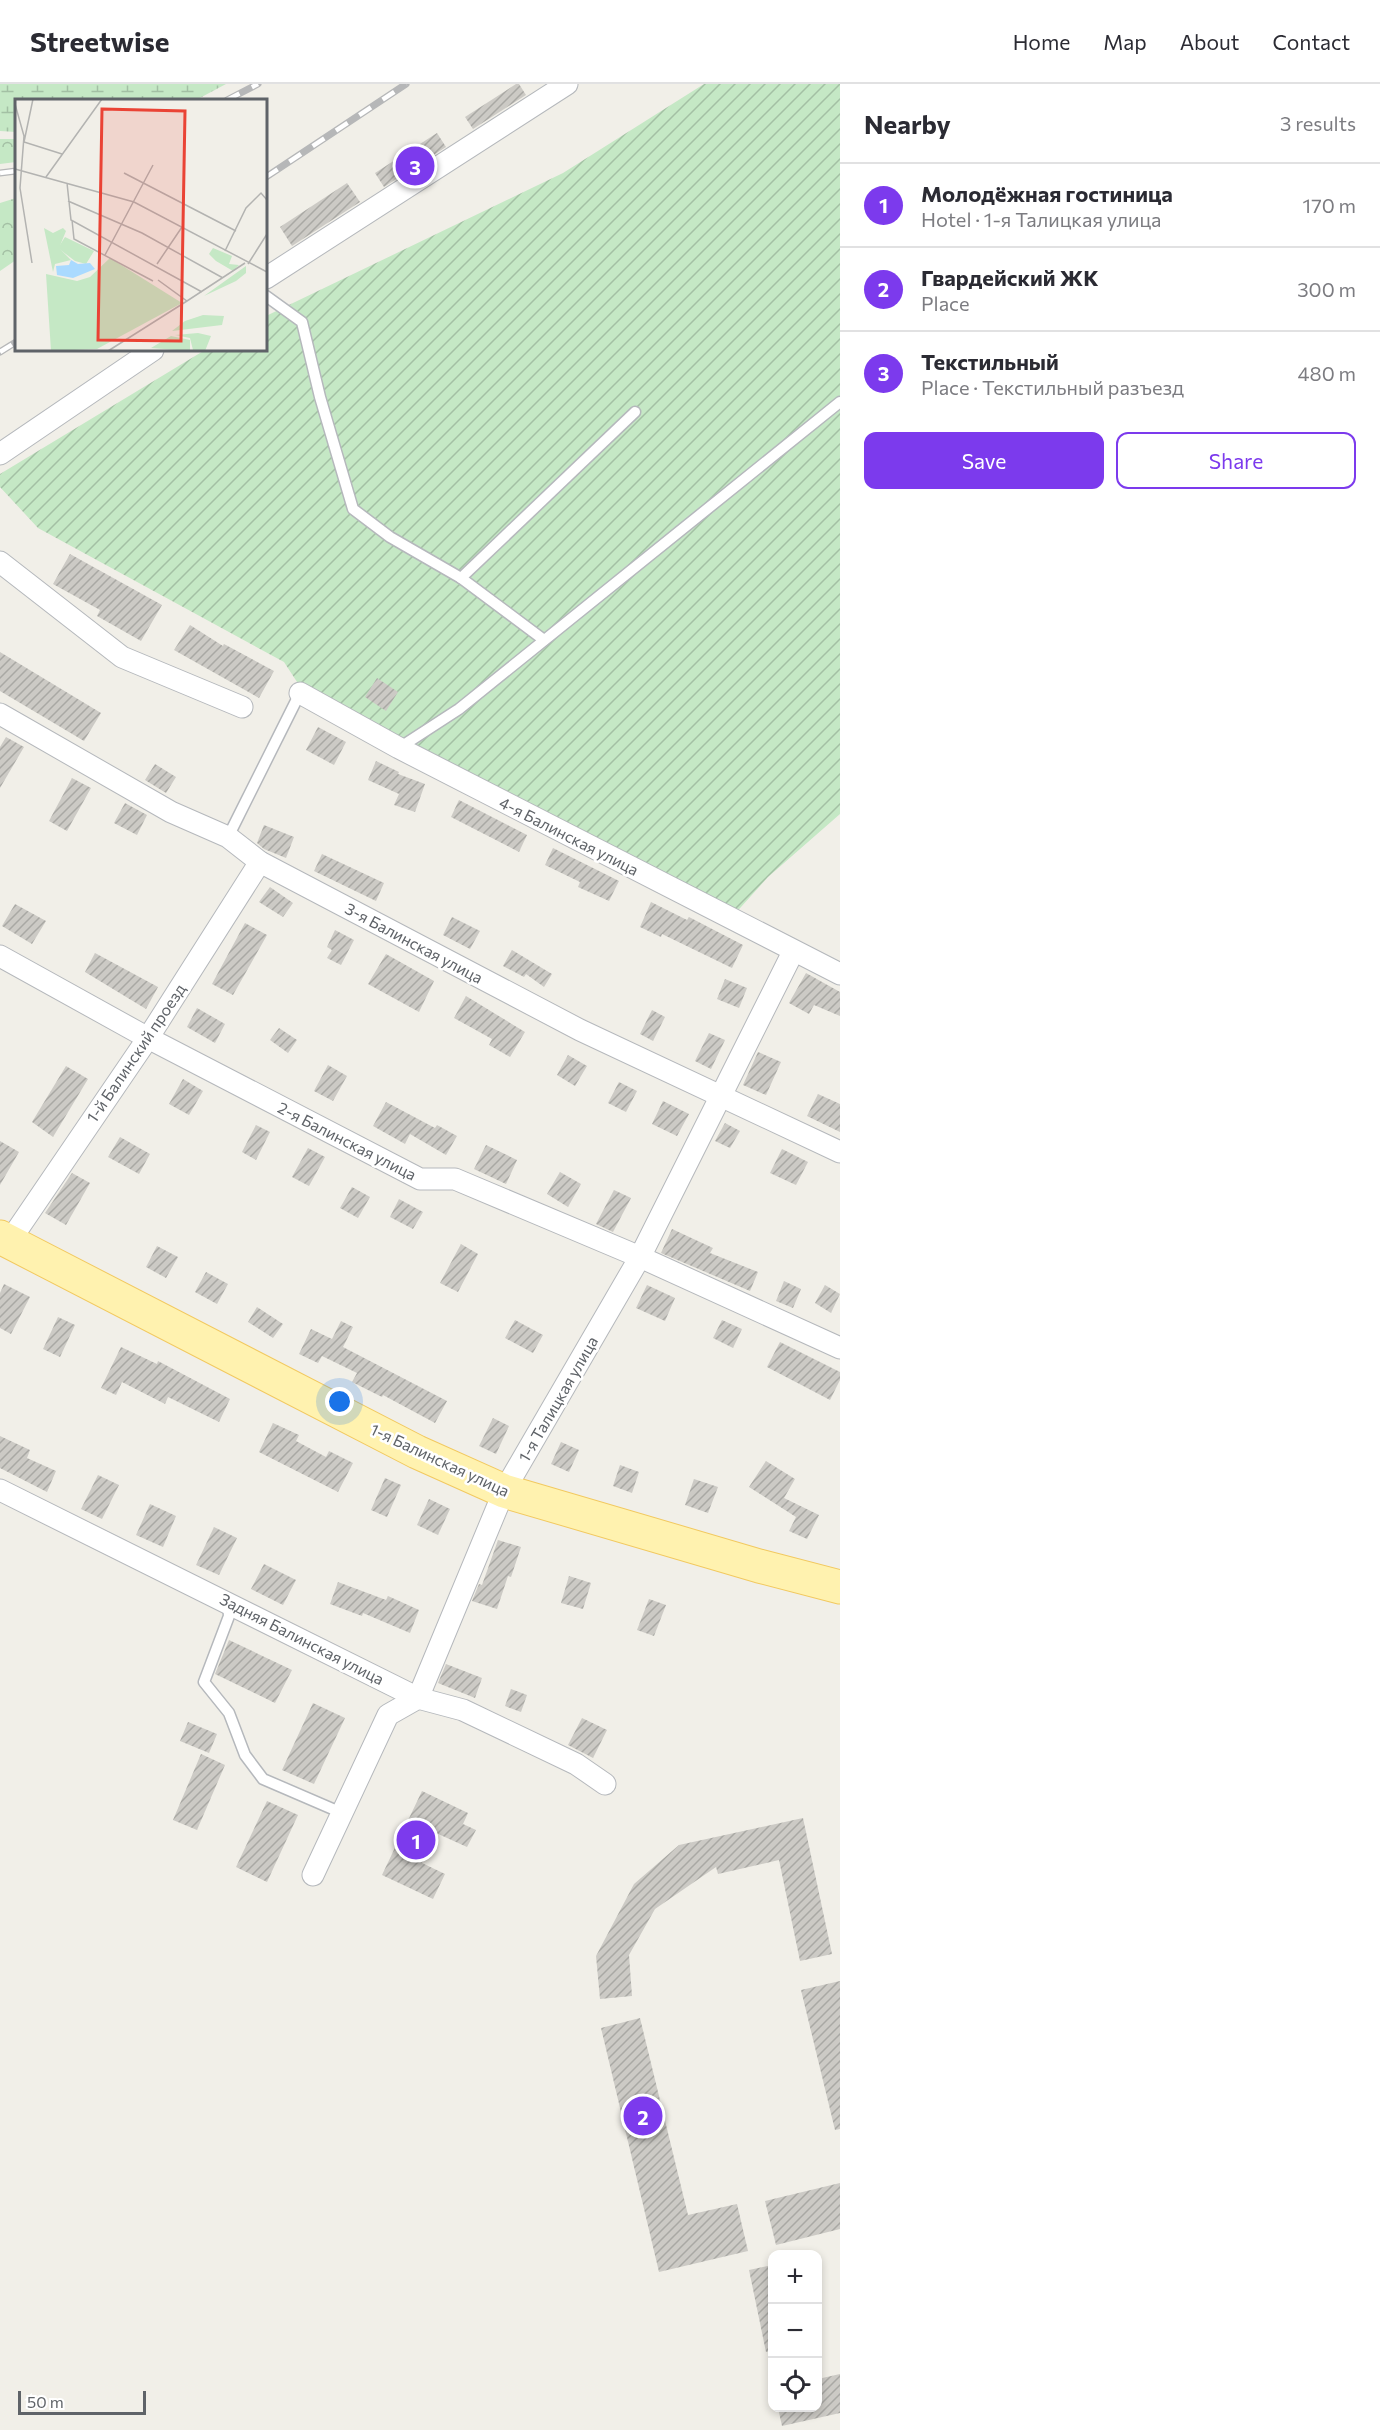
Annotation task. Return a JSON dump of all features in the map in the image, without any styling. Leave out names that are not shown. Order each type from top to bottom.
[{"type":"main road","name":"1-я Балинская улица","points":[[4,1240],[417,1452],[504,1491],[759,1566],[840,1587]]},
{"type":"street","points":[[267,277],[567,84]]},
{"type":"street","points":[[0,454],[152,351]]},
{"type":"street","points":[[0,562],[122,657],[242,707]]},
{"type":"street","name":"4-я Балинская улица","points":[[300,693],[399,748],[793,952],[840,974]]},
{"type":"street","name":"3-я Балинская улица","points":[[0,714],[171,812],[228,837],[260,862],[580,1030],[840,1152]]},
{"type":"street","name":"1-й Балинский проезд","points":[[4,1240],[148,1038],[260,862]]},
{"type":"street","name":"1-я Талицкая улица","points":[[418,1698],[504,1491],[640,1257],[793,952]]},
{"type":"street","name":"2-я Балинская улица","points":[[0,956],[148,1038],[420,1179],[455,1179],[640,1257],[840,1348]]},
{"type":"street","name":"Задняя Балинская улица","points":[[0,1490],[418,1698],[463,1710],[576,1764],[605,1784]]},
{"type":"street","points":[[313,1875],[388,1715],[418,1698]]},
{"type":"lane","points":[[267,297],[302,322],[320,397],[353,509],[390,537],[461,578],[544,640]]},
{"type":"lane","points":[[399,748],[459,709],[840,402]]},
{"type":"lane","points":[[461,578],[635,412]]},
{"type":"lane","points":[[228,837],[300,693]]},
{"type":"lane","points":[[228,1602],[229,1616],[204,1682],[229,1713],[245,1755],[263,1779],[302,1798],[342,1813]]},
{"type":"green space","points":[[0,84],[226,84],[198,99],[15,99],[15,132],[0,131]]},
{"type":"green space","points":[[704,84],[840,84],[840,814],[768,877],[732,917],[299,685],[284,662],[38,528],[0,487],[0,474],[203,351],[267,351],[267,316],[563,173]]},
{"type":"green space","points":[[0,139],[15,139],[15,162],[0,164]]},
{"type":"green space","points":[[15,198],[15,261],[0,271],[0,203]]},
{"type":"building","points":[[519,84],[526,95],[473,129],[465,117]]},
{"type":"building","points":[[437,133],[446,147],[384,187],[375,173]]},
{"type":"building","points":[[347,183],[360,202],[292,246],[280,227]]},
{"type":"building","points":[[70,554],[162,605],[141,641],[97,616],[100,610],[53,584]]},
{"type":"building","points":[[190,625],[223,646],[224,644],[274,671],[259,698],[174,650]]},
{"type":"building","points":[[0,652],[101,713],[84,741],[0,691]]},
{"type":"building","points":[[377,678],[398,692],[386,711],[365,697]]},
{"type":"building","points":[[318,727],[346,742],[334,765],[306,750]]},
{"type":"building","points":[[6,737],[24,747],[0,788],[0,747]]},
{"type":"building","points":[[376,761],[399,772],[398,774],[425,784],[415,812],[394,805],[399,794],[368,780]]},
{"type":"building","points":[[155,764],[176,777],[166,793],[145,780]]},
{"type":"building","points":[[72,778],[91,788],[67,831],[49,821]]},
{"type":"building","points":[[459,800],[527,835],[519,852],[451,817]]},
{"type":"building","points":[[125,803],[147,815],[137,835],[114,823]]},
{"type":"building","points":[[264,825],[294,837],[286,858],[264,849],[257,843]]},
{"type":"building","points":[[553,848],[619,881],[609,901],[578,887],[580,882],[545,865]]},
{"type":"building","points":[[322,854],[384,883],[376,901],[314,871]]},
{"type":"building","points":[[270,887],[293,903],[283,917],[259,902]]},
{"type":"building","points":[[651,902],[687,920],[689,917],[743,945],[732,968],[662,934],[661,937],[640,927]]},
{"type":"building","points":[[15,904],[46,921],[32,944],[2,926]]},
{"type":"building","points":[[452,917],[480,931],[470,949],[443,935]]},
{"type":"building","points":[[245,923],[267,935],[233,995],[212,984]]},
{"type":"building","points":[[335,930],[354,940],[341,965],[327,958],[332,950],[327,947]]},
{"type":"building","points":[[512,950],[552,974],[544,987],[526,974],[524,977],[503,966]]},
{"type":"building","points":[[95,953],[158,987],[146,1009],[85,972]]},
{"type":"building","points":[[386,954],[434,981],[419,1012],[368,984]]},
{"type":"building","points":[[806,973],[840,992],[840,1016],[814,1005],[809,1014],[789,1003]]},
{"type":"building","points":[[725,979],[747,988],[739,1008],[717,999]]},
{"type":"building","points":[[466,996],[525,1032],[510,1057],[489,1045],[492,1039],[454,1018]]},
{"type":"building","points":[[197,1008],[225,1024],[215,1043],[187,1027]]},
{"type":"building","points":[[652,1010],[665,1017],[653,1041],[640,1034]]},
{"type":"building","points":[[279,1028],[297,1040],[288,1053],[270,1040]]},
{"type":"building","points":[[709,1033],[725,1040],[711,1069],[695,1061]]},
{"type":"building","points":[[758,1052],[781,1062],[766,1095],[743,1085]]},
{"type":"building","points":[[568,1055],[587,1066],[575,1086],[557,1075]]},
{"type":"building","points":[[328,1065],[347,1076],[333,1101],[314,1091]]},
{"type":"building","points":[[66,1066],[88,1079],[53,1137],[32,1122]]},
{"type":"building","points":[[183,1079],[203,1091],[189,1115],[169,1104]]},
{"type":"building","points":[[619,1082],[637,1091],[626,1112],[608,1103]]},
{"type":"building","points":[[818,1094],[840,1104],[840,1132],[807,1116]]},
{"type":"building","points":[[663,1101],[689,1114],[677,1136],[652,1124]]},
{"type":"building","points":[[386,1102],[435,1128],[437,1125],[457,1136],[446,1155],[410,1134],[405,1144],[373,1126]]},
{"type":"building","points":[[725,1123],[740,1131],[730,1148],[715,1141]]},
{"type":"building","points":[[256,1125],[270,1132],[256,1160],[242,1152]]},
{"type":"building","points":[[120,1137],[150,1154],[139,1174],[108,1157]]},
{"type":"building","points":[[0,1141],[19,1152],[0,1185]]},
{"type":"building","points":[[486,1145],[517,1160],[506,1184],[474,1169]]},
{"type":"building","points":[[308,1148],[325,1157],[309,1186],[292,1177]]},
{"type":"building","points":[[782,1149],[808,1162],[796,1185],[770,1173]]},
{"type":"building","points":[[560,1172],[581,1184],[568,1207],[547,1194]]},
{"type":"building","points":[[72,1173],[90,1183],[66,1225],[45,1213]]},
{"type":"building","points":[[352,1187],[370,1197],[358,1218],[340,1208]]},
{"type":"building","points":[[614,1190],[631,1198],[613,1232],[596,1224]]},
{"type":"building","points":[[399,1199],[423,1212],[413,1229],[390,1217]]},
{"type":"building","points":[[672,1229],[713,1248],[710,1253],[758,1272],[750,1291],[661,1253]]},
{"type":"building","points":[[461,1244],[478,1254],[458,1292],[440,1283]]},
{"type":"building","points":[[157,1246],[178,1257],[166,1278],[146,1267]]},
{"type":"building","points":[[206,1272],[228,1284],[217,1304],[195,1292]]},
{"type":"building","points":[[784,1281],[801,1289],[793,1308],[776,1301]]},
{"type":"building","points":[[4,1284],[30,1297],[11,1334],[0,1328],[0,1293]]},
{"type":"building","points":[[647,1285],[675,1298],[665,1321],[636,1308]]},
{"type":"building","points":[[825,1285],[840,1294],[831,1313],[815,1303]]},
{"type":"building","points":[[257,1307],[283,1324],[273,1338],[248,1322]]},
{"type":"building","points":[[58,1317],[75,1325],[60,1357],[43,1349]]},
{"type":"building","points":[[515,1320],[543,1335],[533,1353],[505,1338]]},
{"type":"building","points":[[722,1320],[742,1329],[733,1348],[713,1338]]},
{"type":"building","points":[[341,1321],[353,1327],[343,1347],[447,1401],[435,1423],[383,1395],[382,1397],[352,1382],[357,1373],[322,1356],[318,1363],[299,1354],[311,1329],[332,1339]]},
{"type":"building","points":[[780,1342],[840,1372],[840,1380],[830,1400],[767,1367]]},
{"type":"building","points":[[121,1347],[157,1364],[158,1361],[230,1399],[219,1422],[168,1397],[165,1404],[122,1382],[116,1395],[101,1388]]},
{"type":"building","points":[[493,1418],[509,1426],[496,1454],[479,1446]]},
{"type":"building","points":[[273,1423],[299,1435],[296,1441],[326,1457],[329,1451],[353,1463],[338,1492],[259,1452]]},
{"type":"building","points":[[0,1436],[30,1450],[27,1458],[56,1471],[47,1492],[0,1468]]},
{"type":"building","points":[[561,1442],[579,1450],[569,1472],[551,1464]]},
{"type":"building","points":[[766,1461],[795,1479],[784,1498],[819,1515],[807,1539],[789,1531],[796,1517],[749,1487]]},
{"type":"building","points":[[620,1465],[639,1472],[632,1493],[613,1486]]},
{"type":"building","points":[[98,1475],[119,1485],[102,1519],[81,1509]]},
{"type":"building","points":[[385,1478],[401,1485],[387,1517],[371,1510]]},
{"type":"building","points":[[694,1479],[718,1487],[708,1513],[685,1505]]},
{"type":"building","points":[[429,1499],[450,1509],[438,1535],[417,1525]]},
{"type":"building","points":[[150,1504],[176,1516],[163,1547],[136,1535]]},
{"type":"building","points":[[214,1527],[237,1538],[219,1575],[196,1565]]},
{"type":"building","points":[[498,1540],[521,1547],[497,1609],[472,1601],[479,1584],[482,1585]]},
{"type":"building","points":[[264,1564],[296,1580],[283,1605],[251,1589]]},
{"type":"building","points":[[569,1576],[591,1583],[583,1609],[561,1603]]},
{"type":"building","points":[[338,1582],[386,1600],[388,1596],[419,1610],[410,1633],[363,1613],[362,1616],[330,1604]]},
{"type":"building","points":[[649,1599],[666,1605],[654,1636],[637,1630]]},
{"type":"building","points":[[229,1640],[292,1670],[275,1703],[215,1674]]},
{"type":"building","points":[[446,1664],[482,1678],[475,1698],[438,1683]]},
{"type":"building","points":[[511,1689],[527,1695],[521,1712],[505,1706]]},
{"type":"building","points":[[313,1703],[345,1718],[314,1784],[282,1770]]},
{"type":"building","points":[[582,1718],[607,1730],[593,1758],[568,1745]]},
{"type":"building","points":[[188,1722],[217,1734],[209,1753],[180,1741]]},
{"type":"building","points":[[201,1754],[225,1765],[197,1830],[173,1820]]},
{"type":"building","points":[[422,1791],[468,1813],[463,1824],[476,1830],[467,1847],[436,1833],[422,1863],[445,1874],[433,1899],[382,1875]]},
{"type":"building","points":[[267,1801],[298,1815],[267,1882],[236,1867]]},
{"type":"building","points":[[803,1818],[832,1954],[800,1961],[779,1860],[718,1874],[716,1867],[655,1909],[629,1955],[632,1996],[600,1999],[596,1956],[634,1884],[679,1845]]},
{"type":"building","points":[[840,1981],[840,2129],[835,2130],[801,1990]]},
{"type":"building","points":[[640,2018],[688,2215],[737,2204],[748,2251],[659,2272],[601,2028]]},
{"type":"building","points":[[840,2183],[840,2229],[776,2245],[765,2201]]},
{"type":"building","points":[[768,2266],[768,2352],[766,2352],[749,2270]]},
{"type":"building","points":[[840,2374],[840,2413],[782,2426],[779,2412],[822,2412],[822,2378]]},
{"type":"railway","points":[[229,99],[258,84]]},
{"type":"railway","points":[[267,176],[406,84]]},
{"type":"railway","points":[[0,173],[15,171]]},
{"type":"railway","points":[[0,352],[15,343]]},
{"type":"place","name":"Текстильный","points":[[415,166]]},
{"type":"place","name":"Молодёжная гостиница","points":[[416,1840]]},
{"type":"place","name":"Гвардейский ЖК","points":[[643,2116]]}]
